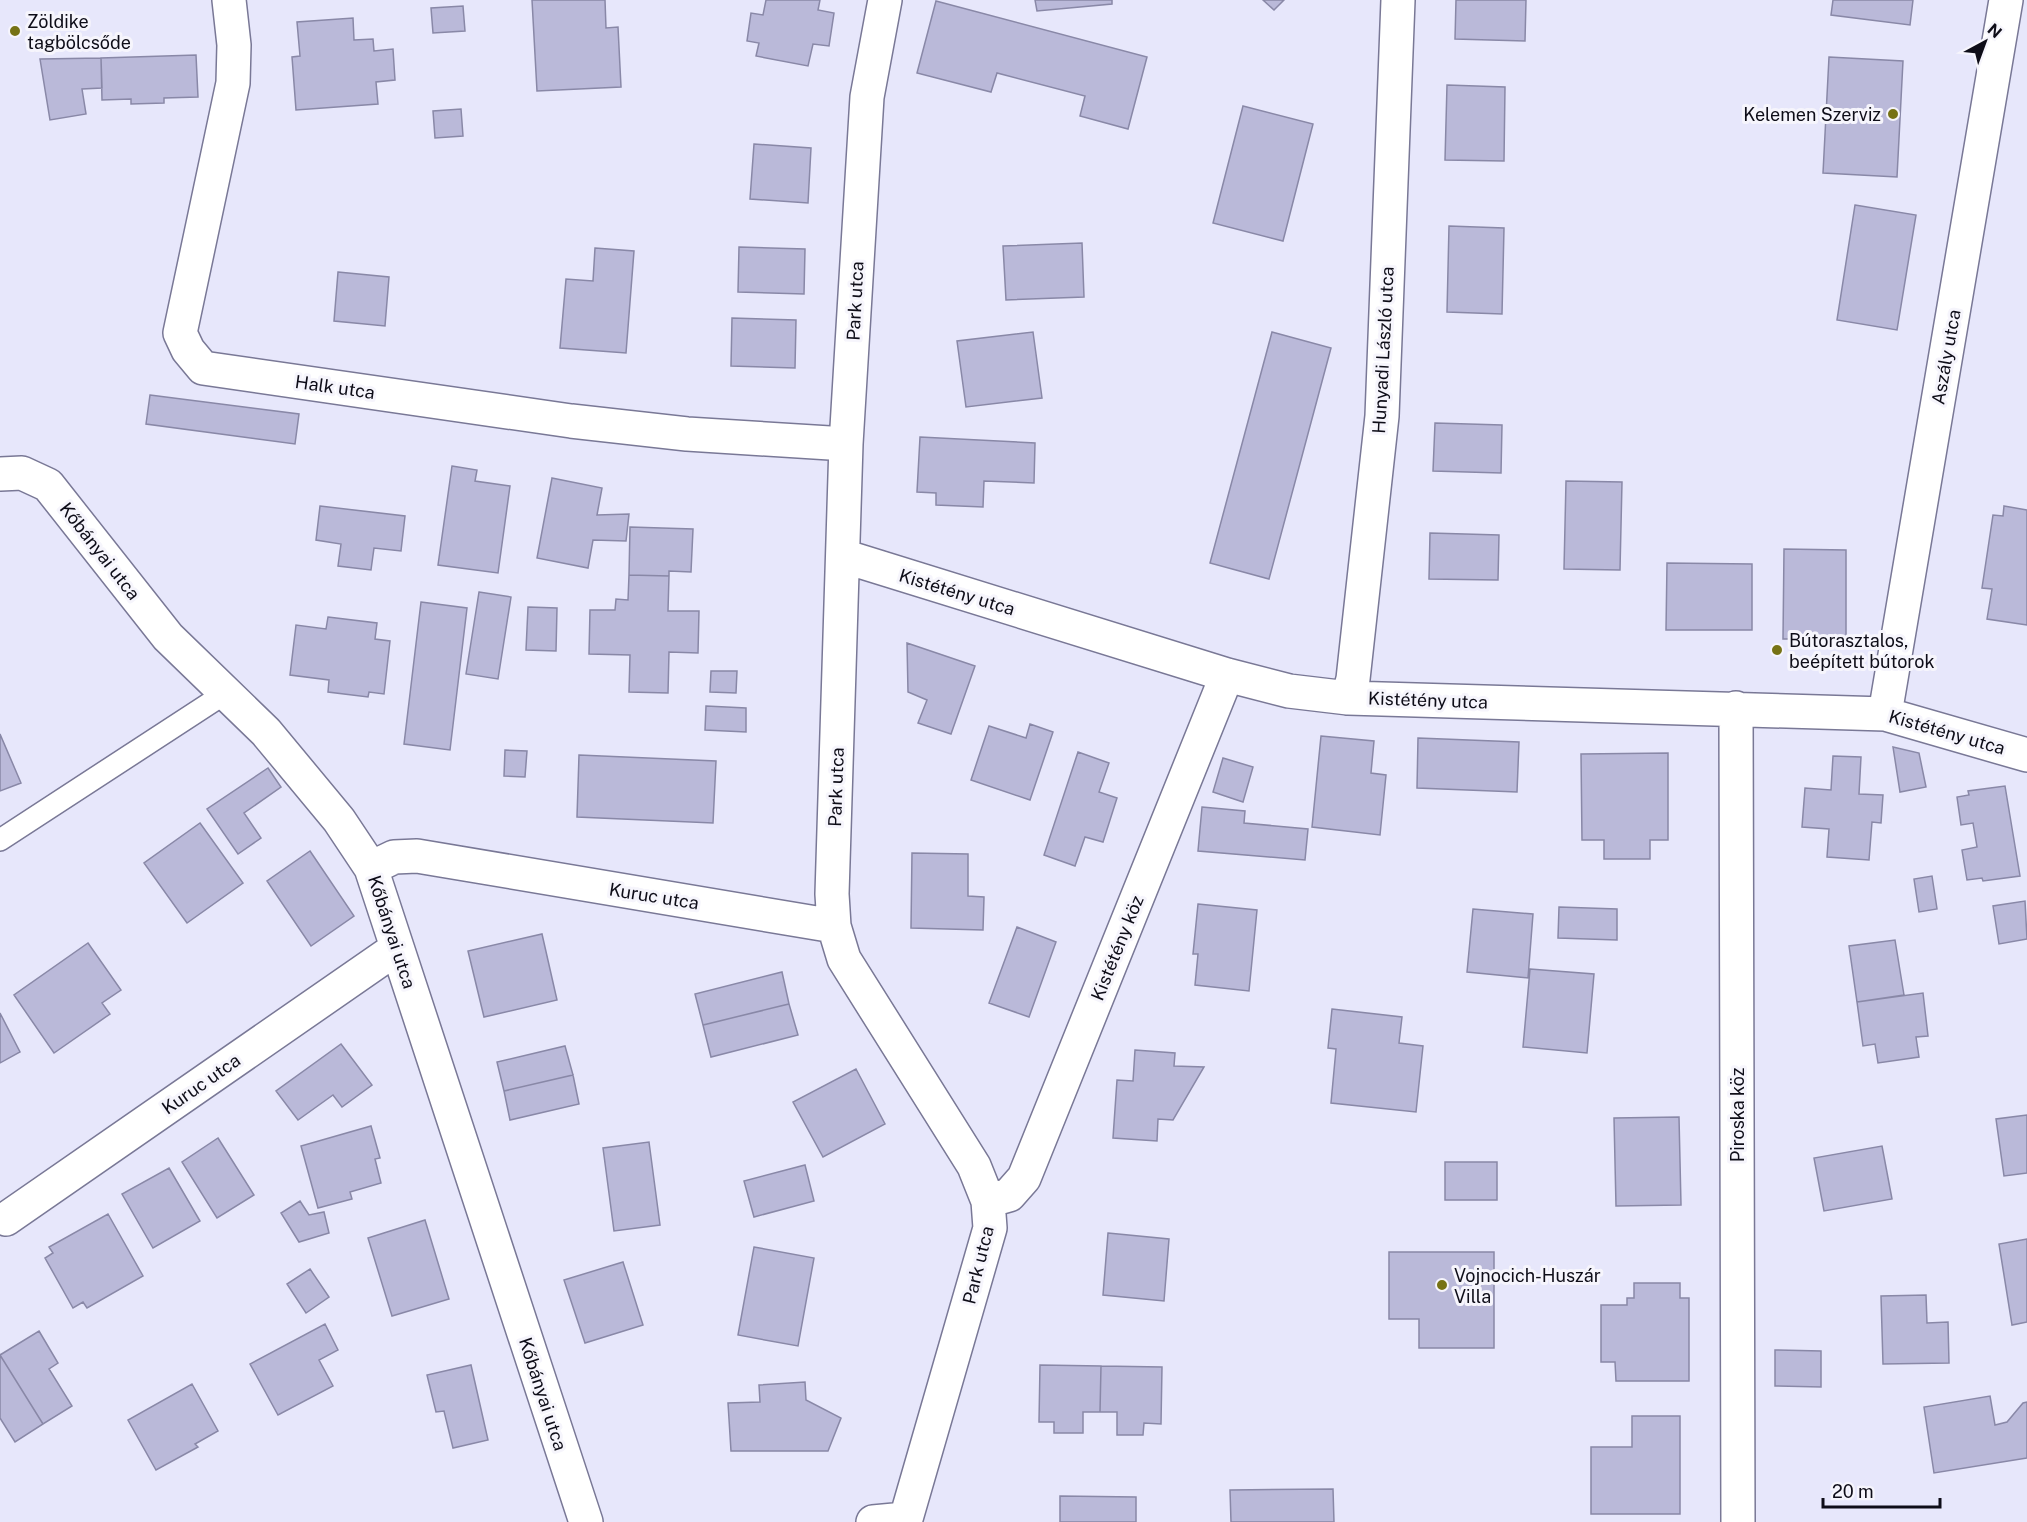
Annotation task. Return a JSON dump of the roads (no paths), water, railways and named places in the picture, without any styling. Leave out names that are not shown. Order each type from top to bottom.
[{"type":"street","name":"Halk utca","points":[[229,0],[234,45],[233,83],[180,333],[188,350],[203,368],[571,421],[687,434],[846,444]]},
{"type":"street","name":"Park utca","points":[[885,0],[867,97],[846,444],[834,926],[844,958],[974,1166],[988,1201],[990,1228],[905,1521]]},
{"type":"street","name":"Hunyadi László utca","points":[[1348,698],[1353,679],[1382,416],[1398,0]]},
{"type":"street","name":"Aszály utca","points":[[1885,714],[2007,0]]},
{"type":"street","name":"Kőbányai utca","points":[[0,474],[22,473],[48,485],[168,637],[194,665],[227,692],[266,732],[339,820],[370,868],[585,1522]]},
{"type":"street","name":"Kistétény utca","points":[[843,556],[1227,675],[1289,691],[1348,698],[1885,714],[2027,755]]},
{"type":"street","name":"Kistétény köz","points":[[988,1201],[1009,1195],[1024,1178],[1227,675]]},
{"type":"street","name":"Piroska köz","points":[[1736,708],[1738,1522]]},
{"type":"street","name":"Kuruc utca","points":[[370,868],[394,857],[417,856],[834,926]]},
{"type":"street","name":"Kuruc utca","points":[[6,1220],[397,948]]},
{"type":"street","points":[[873,1522],[905,1521]]},
{"type":"lane","points":[[0,840],[227,692]]},
{"type":"place","name":"Zöldike tagbölcsőde","points":[[15,31]]},
{"type":"place","name":"Kelemen Szerviz","points":[[1893,114]]},
{"type":"place","name":"Bútorasztalos, beépített bútorok","points":[[1777,650]]},
{"type":"place","name":"Vojnocich-Huszár Villa","points":[[1442,1285]]}]
